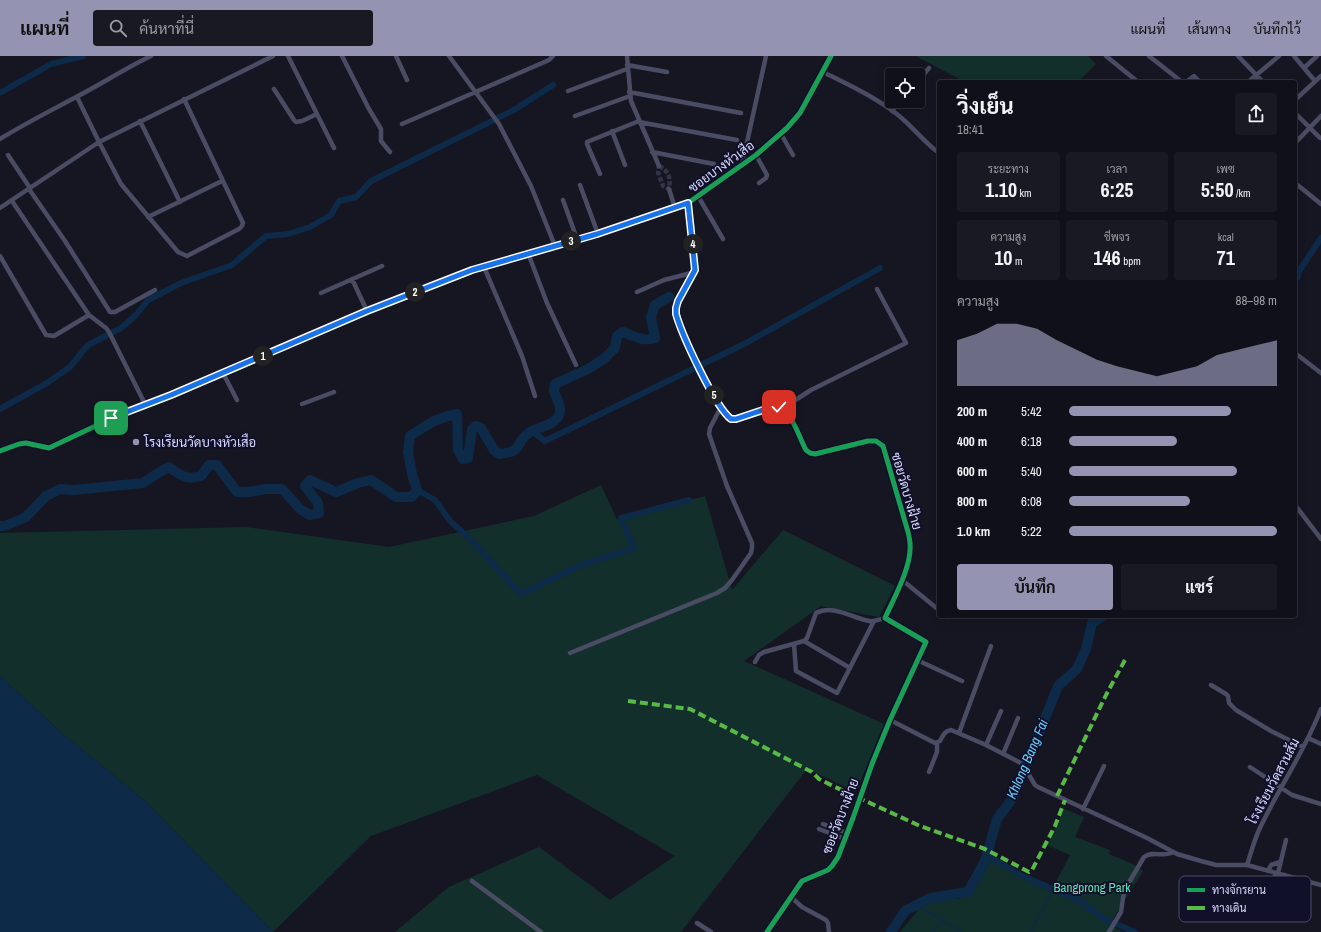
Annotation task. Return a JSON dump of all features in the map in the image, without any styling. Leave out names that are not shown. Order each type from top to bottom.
[{"type":"street","points":[[0,138],[77,97],[122,70],[151,56]]},
{"type":"street","points":[[0,208],[99,142],[140,120],[273,56]]},
{"type":"street","points":[[288,56],[334,148]]},
{"type":"street","points":[[342,56],[381,129],[381,142],[390,152]]},
{"type":"street","points":[[396,56],[407,80]]},
{"type":"street","points":[[449,56],[494,115],[531,186],[555,246]]},
{"type":"street","points":[[402,124],[549,60],[553,56]]},
{"type":"street","points":[[626,56],[629,94],[659,166]]},
{"type":"street","points":[[742,165],[766,56]]},
{"type":"street","name":"ซอยบางหัวเสือ","points":[[0,451],[26,443],[49,448],[106,421],[146,406],[367,311],[484,267],[528,253],[598,234],[688,203],[756,155],[791,124],[800,112],[831,56]]},
{"type":"street","points":[[1106,56],[1136,80]]},
{"type":"street","points":[[1150,56],[1180,80]]},
{"type":"street","points":[[1238,56],[1261,80]]},
{"type":"street","points":[[1251,80],[1279,56]]},
{"type":"street","points":[[1294,56],[1315,81]]},
{"type":"street","points":[[1304,68],[1317,56]]},
{"type":"street","points":[[568,92],[627,67],[667,72]]},
{"type":"street","points":[[925,73],[929,68]]},
{"type":"street","points":[[823,72],[869,94],[892,111],[937,151]]},
{"type":"street","points":[[1189,80],[1194,76],[1198,80]]},
{"type":"street","points":[[1297,98],[1321,76]]},
{"type":"street","points":[[274,89],[296,122],[302,121],[317,114]]},
{"type":"street","points":[[575,116],[629,94],[741,113]]},
{"type":"street","points":[[77,97],[121,184],[178,252],[184,256],[193,253],[242,226],[243,223],[184,99]]},
{"type":"street","points":[[1297,115],[1320,138]]},
{"type":"street","points":[[1297,141],[1321,116]]},
{"type":"street","points":[[140,120],[180,202]]},
{"type":"street","points":[[600,174],[587,144],[589,140],[639,121],[737,140]]},
{"type":"street","points":[[612,132],[625,165]]},
{"type":"street","points":[[781,134],[793,155]]},
{"type":"street","points":[[652,152],[714,164]]},
{"type":"street","points":[[8,155],[110,312],[115,312],[155,290]]},
{"type":"street","points":[[756,155],[767,175],[766,178],[759,183]]},
{"type":"street","points":[[148,217],[222,180]]},
{"type":"street","points":[[580,185],[598,234]]},
{"type":"street","points":[[1297,185],[1321,204]]},
{"type":"street","points":[[669,189],[675,208]]},
{"type":"street","points":[[698,196],[723,239]]},
{"type":"street","points":[[563,200],[577,239]]},
{"type":"street","points":[[12,201],[89,315],[109,332],[146,406]]},
{"type":"street","points":[[688,203],[695,272],[678,301],[676,314],[696,363],[721,407],[731,419],[736,419],[775,406],[783,408],[811,390],[906,343],[877,289]]},
{"type":"street","points":[[528,253],[547,303],[576,365]]},
{"type":"street","points":[[0,256],[46,335],[54,336],[89,315]]},
{"type":"street","points":[[321,293],[382,266]]},
{"type":"street","points":[[484,267],[522,356],[535,396]]},
{"type":"street","points":[[637,292],[664,280],[695,272]]},
{"type":"street","points":[[352,279],[367,311]]},
{"type":"street","points":[[1297,355],[1321,373]]},
{"type":"street","points":[[223,373],[237,400]]},
{"type":"street","points":[[302,404],[334,392]]},
{"type":"street","points":[[570,653],[717,593],[725,588],[732,580],[751,553],[752,543],[727,486],[709,434],[710,428],[721,407]]},
{"type":"street","name":"ซอยวัดบางฝ้าย","points":[[767,932],[802,881],[828,870],[838,858],[869,772],[890,720],[926,642],[885,618],[902,580],[909,558],[910,545],[908,532],[883,446],[876,441],[868,441],[815,454],[810,453],[806,450],[788,414],[783,408]]},
{"type":"street","points":[[1297,508],[1321,539]]},
{"type":"street","points":[[902,580],[937,608]]},
{"type":"street","points":[[804,642],[807,638],[816,612],[821,610],[836,611],[870,621],[885,618]]},
{"type":"street","points":[[794,644],[796,671],[837,692],[874,621]]},
{"type":"street","points":[[755,662],[759,655],[764,652],[804,642],[850,668]]},
{"type":"street","points":[[959,733],[991,646]]},
{"type":"street","points":[[917,660],[962,681]]},
{"type":"street","points":[[1210,685],[1226,694],[1228,696],[1229,703],[1236,710],[1271,731],[1303,747]]},
{"type":"street","points":[[986,745],[1001,711]]},
{"type":"street","name":"โรงเรียนวัดสวนส้ม","points":[[1247,865],[1260,828],[1308,738],[1320,712]]},
{"type":"street","points":[[1003,754],[1018,718]]},
{"type":"street","points":[[890,720],[930,741],[938,743]]},
{"type":"street","points":[[929,772],[938,752],[938,743],[947,731],[951,730],[1015,759],[1024,765],[1035,785],[1173,852],[1201,862],[1216,865],[1247,865],[1289,876]]},
{"type":"street","points":[[1308,738],[1321,744]]},
{"type":"street","points":[[1084,809],[1104,766]]},
{"type":"street","points":[[1250,767],[1282,788],[1301,798],[1321,804]]},
{"type":"street","points":[[823,824],[847,833]]},
{"type":"street","points":[[818,829],[845,839]]},
{"type":"street","points":[[1276,876],[1286,840]]},
{"type":"street","points":[[1110,931],[1121,912],[1124,892],[1144,857],[1148,854],[1169,854],[1173,852]]},
{"type":"street","points":[[1268,871],[1271,866],[1280,862]]},
{"type":"street","points":[[472,881],[540,932]]},
{"type":"street","points":[[1311,882],[1321,885]]},
{"type":"street","points":[[791,897],[802,907],[826,920],[828,923],[829,932]]},
{"type":"street","points":[[697,923],[711,932]]},
{"type":"green space","points":[[916,56],[1088,56],[1096,64],[1080,80],[961,80]]},
{"type":"green space","points":[[601,485],[617,520],[705,496],[732,590],[783,530],[895,586],[879,617],[821,606],[744,661],[884,724],[856,792],[807,769],[681,932],[395,932],[449,887],[539,847],[610,900],[675,856],[537,775],[371,836],[273,932],[144,800],[64,735],[0,676],[0,533],[246,527],[389,547],[534,516]]},
{"type":"green space","name":"Bangprong Park","points":[[1064,809],[1084,817],[1075,837],[1110,850],[1109,854],[1135,865],[1143,871],[1109,925],[1123,932],[900,932],[924,903],[938,899],[959,899],[969,896],[992,859],[1051,891],[1070,855],[1047,845]]},
{"type":"water","points":[[0,676],[64,735],[144,800],[273,932],[0,932]]},
{"type":"waterway","points":[[0,93],[51,64],[83,56]]},
{"type":"waterway","points":[[0,409],[47,383],[70,367],[88,345],[121,328],[136,315],[148,300],[181,283],[232,265],[266,236],[288,234],[310,227],[331,215],[339,201],[356,197],[371,181],[514,110],[553,85]]},
{"type":"waterway","name":"Khlong Bang Fai","points":[[1297,274],[1321,238]]},
{"type":"waterway","points":[[532,431],[545,441],[746,343],[880,268]]},
{"type":"waterway","points":[[0,526],[5,526],[26,517],[46,496],[60,489],[74,490],[143,483],[169,467],[181,475],[191,478],[201,476],[209,465],[217,465],[237,492],[282,489],[300,509],[310,515],[319,513],[318,503],[305,486],[310,480],[336,492],[358,483],[371,480],[396,497],[412,497],[417,490],[408,452],[410,436],[427,425],[450,415],[457,414],[458,450],[463,459],[468,458],[472,429],[476,426],[481,428],[494,450],[499,454],[513,451],[522,439],[530,432],[552,423],[558,417],[560,413],[560,406],[554,390],[555,384],[588,369],[605,358],[615,348],[617,336],[623,332],[643,339],[655,338],[651,317],[655,305],[669,297]]},
{"type":"waterway","points":[[417,490],[435,500],[450,521],[468,537],[521,594],[579,566],[634,548],[621,518],[689,500]]},
{"type":"waterway","name":"Khlong Bang Fai","points":[[891,932],[905,911],[930,898],[968,892],[985,861],[997,819],[1013,798],[1058,686],[1077,669],[1086,649],[1092,623],[1100,618]]},
{"type":"waterway","points":[[987,855],[1018,874],[1080,901],[1104,919],[1135,932]]},
{"type":"waterway","points":[[1031,932],[1053,889]]},
{"type":"waterway","points":[[917,905],[962,932]]},
{"type":"waterway","points":[[934,932],[942,919]]},
{"type":"tunnel","points":[[659,166],[665,170],[668,175],[670,181],[669,189],[663,186],[658,172],[659,166]]},
{"type":"marked path","points":[[1057,796],[1106,695],[1125,660]]},
{"type":"marked path","points":[[628,701],[690,709],[812,772],[819,779],[833,786],[920,826],[985,849],[1029,872],[1032,870],[1055,826],[1065,800]]},
{"type":"cycle path","points":[[0,451],[26,443],[49,448],[106,421],[171,395],[367,311],[472,270],[597,234],[688,203],[756,155],[787,128],[800,113],[831,56]]},
{"type":"cycle path","points":[[688,203],[695,270],[678,301],[676,314],[696,363],[719,405],[731,419],[736,419],[777,406],[784,409],[787,413],[806,450],[810,453],[815,454],[868,441],[876,441],[883,446],[910,540],[910,553],[905,572],[885,618],[926,642],[890,720],[872,764],[838,857],[828,870],[802,881],[767,932]]},
{"type":"place","name":"โรงเรียนวัดบางหัวเสือ","points":[[136,442]]},
{"type":"route","points":[[111,418],[146,406],[367,311],[472,270],[588,237],[688,203],[695,270],[678,301],[676,314],[696,363],[719,405],[731,419],[736,419],[775,406],[779,407]]}]
